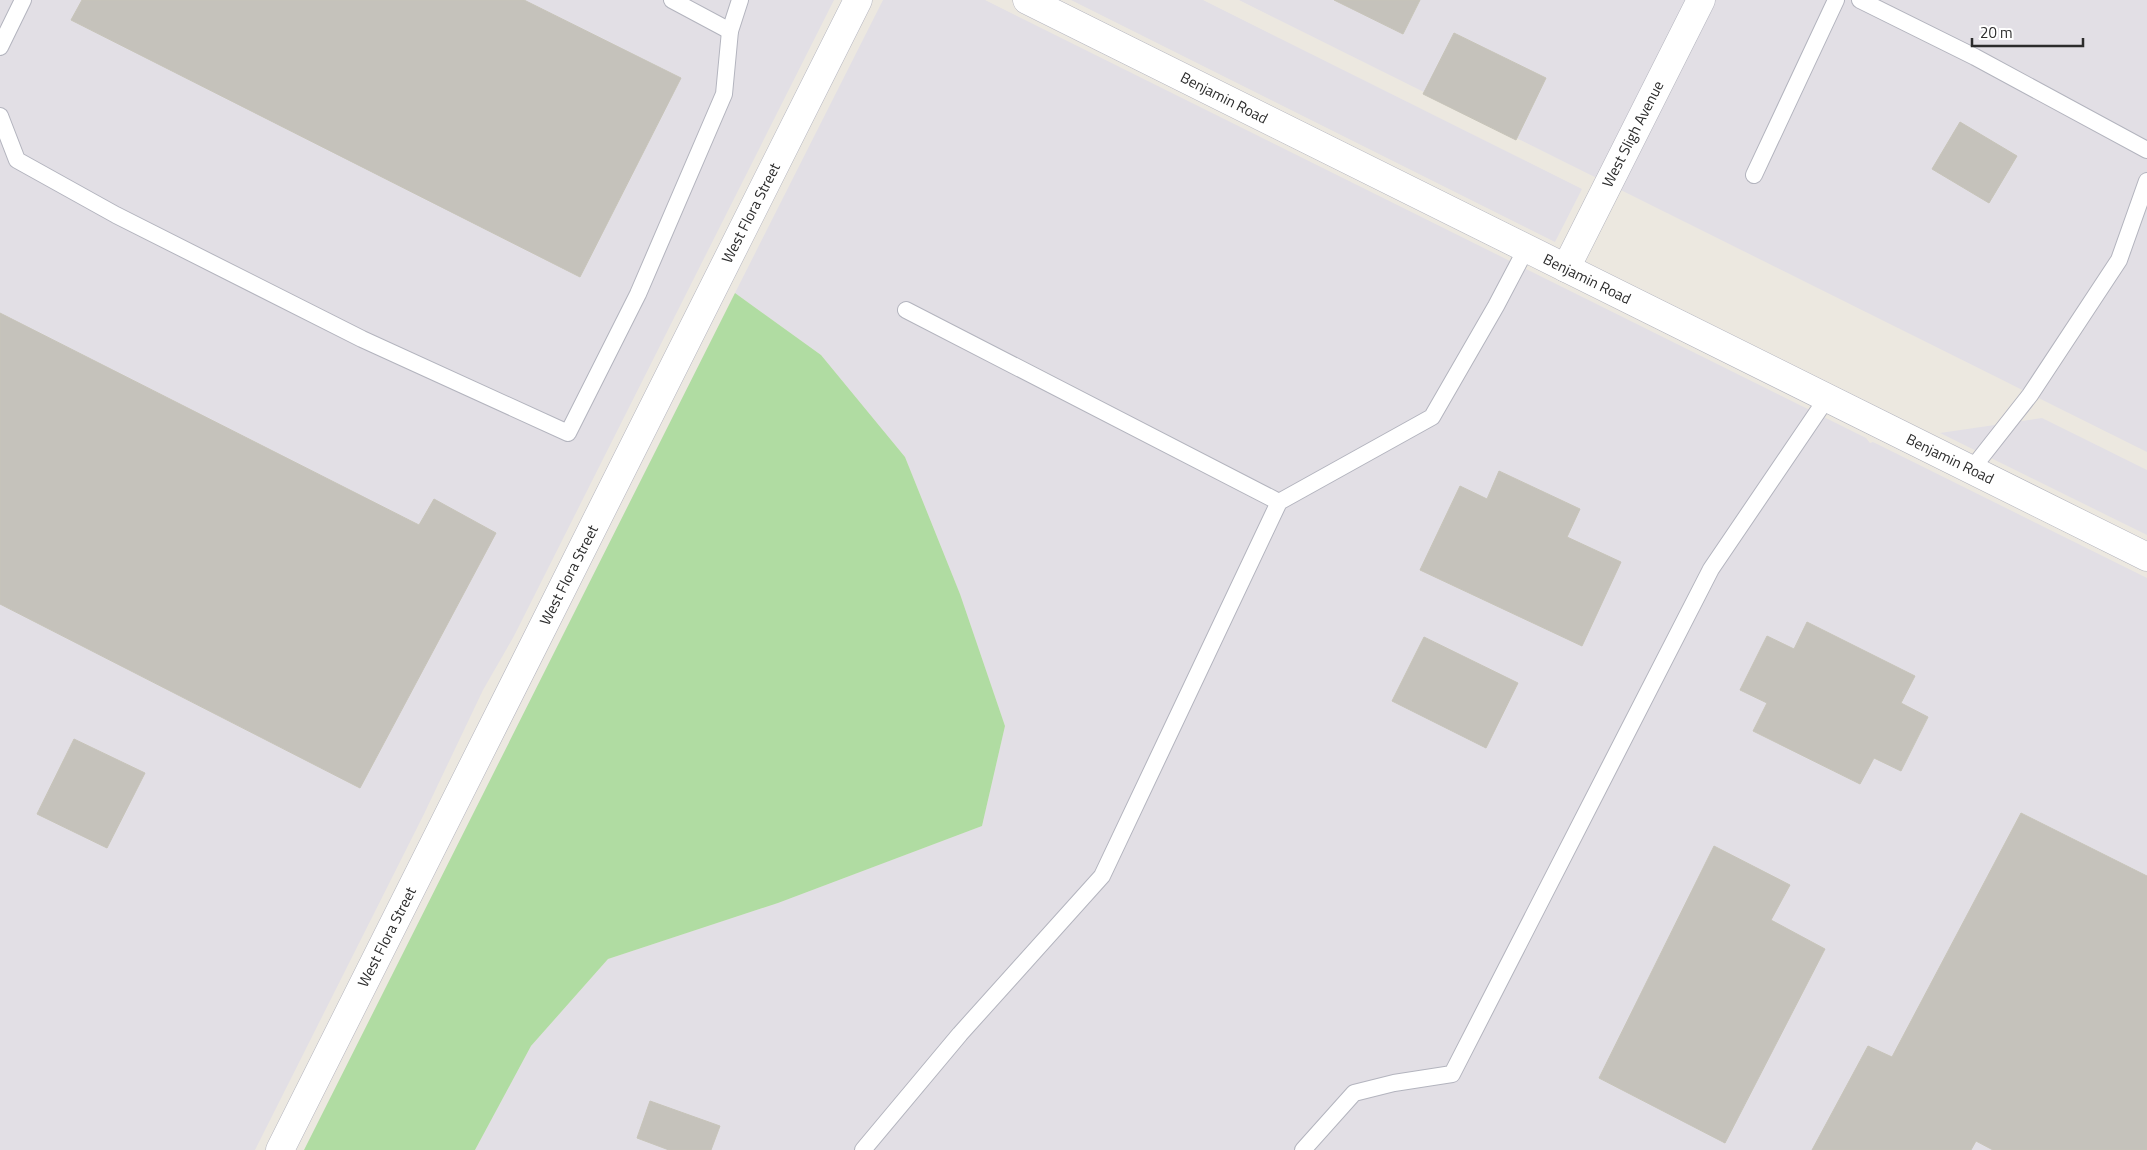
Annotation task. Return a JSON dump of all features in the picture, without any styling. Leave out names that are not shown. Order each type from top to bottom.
[{"type":"street","name":"West Flora Street","points":[[280,1150],[858,0]]},
{"type":"street","name":"Benjamin Road","points":[[1027,0],[2147,557]]},
{"type":"street","name":"West Sligh Avenue","points":[[1566,268],[1701,0]]},
{"type":"lane","points":[[0,47],[23,0]]},
{"type":"lane","points":[[672,0],[730,31]]},
{"type":"lane","points":[[0,116],[17,160],[116,215],[362,339],[568,433],[638,294],[724,94],[730,31],[740,0]]},
{"type":"lane","points":[[1754,175],[1836,0]]},
{"type":"lane","points":[[1860,0],[1975,57],[2147,150]]},
{"type":"lane","points":[[1971,470],[2030,394],[2119,260],[2147,181]]},
{"type":"lane","points":[[862,1150],[960,1034],[1102,876],[1279,502],[1432,417],[1496,306],[1526,249]]},
{"type":"lane","points":[[906,310],[1279,502]]},
{"type":"lane","points":[[1303,1150],[1354,1093],[1394,1083],[1452,1074],[1711,569],[1827,398]]},
{"type":"shaded area","points":[[0,0],[834,0],[514,636],[483,690],[424,814],[255,1150],[0,1150]]},
{"type":"shaded area","points":[[883,0],[985,0],[1866,438],[1870,443],[1873,442],[2147,578],[2147,1150],[475,1150],[531,1046],[608,959],[778,903],[982,826],[1005,726],[960,594],[905,457],[821,355],[735,293]]},
{"type":"shaded area","points":[[1071,0],[1203,0],[1582,189],[1555,242]]},
{"type":"shaded area","points":[[1239,0],[2147,0],[2147,452]]},
{"type":"shaded area","points":[[2042,418],[2147,470],[2147,535],[1940,433]]},
{"type":"green space","points":[[735,293],[821,355],[905,457],[960,594],[1005,726],[982,826],[778,903],[608,959],[531,1046],[475,1150],[304,1150]]},
{"type":"building","points":[[82,0],[524,0],[681,78],[580,277],[71,20]]},
{"type":"building","points":[[1334,0],[1420,0],[1403,34]]},
{"type":"building","points":[[1454,33],[1546,78],[1516,140],[1423,94]]},
{"type":"building","points":[[1960,122],[2017,156],[1989,203],[1932,169]]},
{"type":"building","points":[[0,313],[419,525],[434,499],[496,533],[360,788],[0,604]]},
{"type":"building","points":[[1499,471],[1580,509],[1567,537],[1621,562],[1582,646],[1420,570],[1460,486],[1487,499]]},
{"type":"building","points":[[1807,622],[1915,676],[1901,703],[1928,717],[1901,771],[1874,758],[1860,784],[1753,731],[1767,703],[1740,690],[1767,636],[1794,649]]},
{"type":"building","points":[[1424,637],[1518,683],[1486,748],[1392,701]]},
{"type":"building","points":[[74,739],[145,773],[107,848],[37,814]]},
{"type":"building","points":[[2021,813],[2147,876],[2147,1150],[1993,1150],[1976,1141],[1971,1150],[1812,1150],[1868,1046],[1892,1057]]},
{"type":"building","points":[[1714,846],[1790,885],[1771,920],[1825,949],[1725,1143],[1599,1078]]},
{"type":"building","points":[[650,1101],[720,1126],[711,1150],[669,1150],[637,1138]]}]
